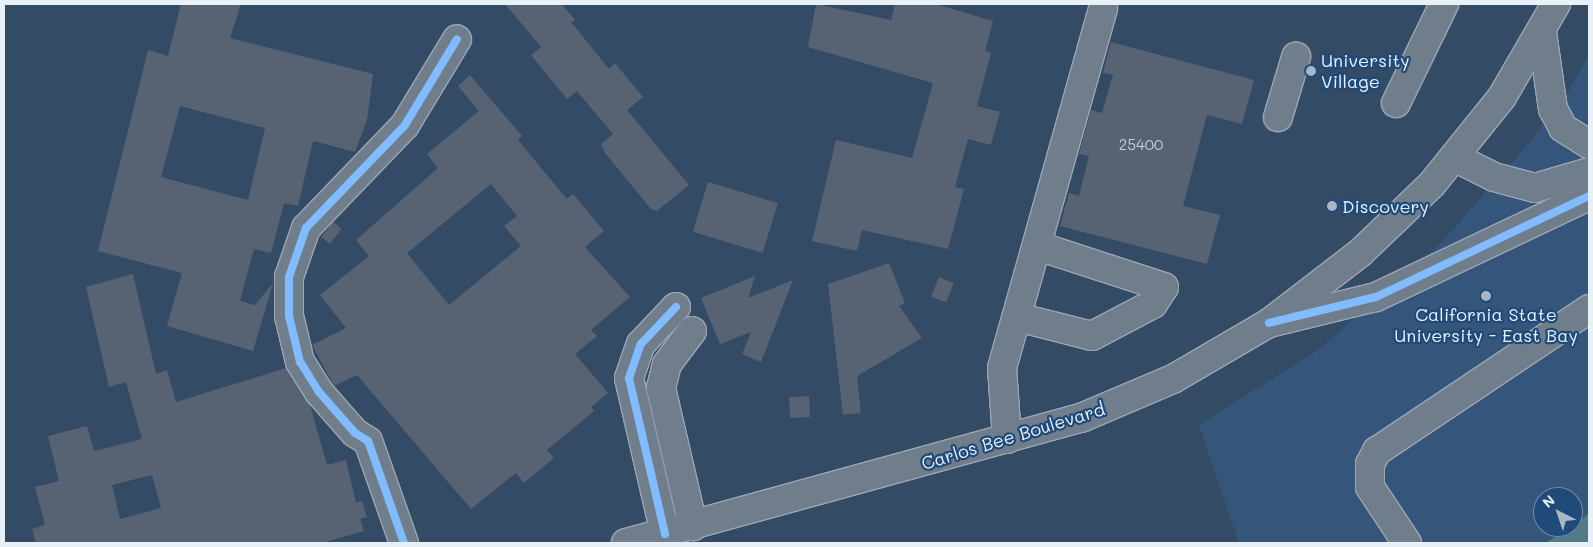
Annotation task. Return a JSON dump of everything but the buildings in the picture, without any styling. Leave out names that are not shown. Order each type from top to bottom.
[{"type":"street","points":[[1396,103],[1444,4]]},
{"type":"street","name":"Carlos Bee Boulevard","points":[[626,543],[665,534],[1081,418],[1173,379],[1269,323],[1360,253],[1456,158],[1502,97],[1542,32],[1556,4]]},
{"type":"street","points":[[1008,439],[1002,368],[1038,246],[1103,8]]},
{"type":"street","points":[[1542,32],[1553,109],[1563,128],[1589,144]]},
{"type":"street","points":[[404,543],[368,441],[355,433],[319,392],[300,362],[289,316],[289,277],[306,228],[405,125],[457,39]]},
{"type":"street","points":[[1278,117],[1296,58]]},
{"type":"street","points":[[1456,158],[1494,177],[1535,188],[1589,172]]},
{"type":"street","points":[[1269,323],[1376,297],[1589,196]]},
{"type":"street","points":[[1017,317],[1092,336],[1153,304],[1164,287],[1038,246]]},
{"type":"street","points":[[665,534],[629,378],[641,344],[676,307]]},
{"type":"street","points":[[1407,543],[1370,488],[1370,464],[1377,451],[1589,309]]},
{"type":"street","points":[[692,331],[668,364],[661,388],[693,526]]},
{"type":"shaded area","name":"California State University - East Bay","points":[[1589,55],[1589,543],[1239,543],[1199,425],[1318,350],[1441,243],[1527,145],[1565,98]]},
{"type":"green space","points":[[1589,513],[1589,543],[1545,543],[1556,537],[1583,537],[1583,518]]},
{"type":"cycle path","points":[[404,543],[368,441],[355,433],[319,392],[300,362],[289,316],[289,277],[306,228],[405,125],[457,39]]},
{"type":"cycle path","points":[[1269,323],[1376,297],[1589,196]]},
{"type":"cycle path","points":[[665,534],[629,378],[641,344],[676,307]]},
{"type":"place","name":"University Village","points":[[1311,71]]},
{"type":"place","name":"Discovery","points":[[1332,206]]},
{"type":"place","name":"California State University - East Bay","points":[[1486,296]]}]
